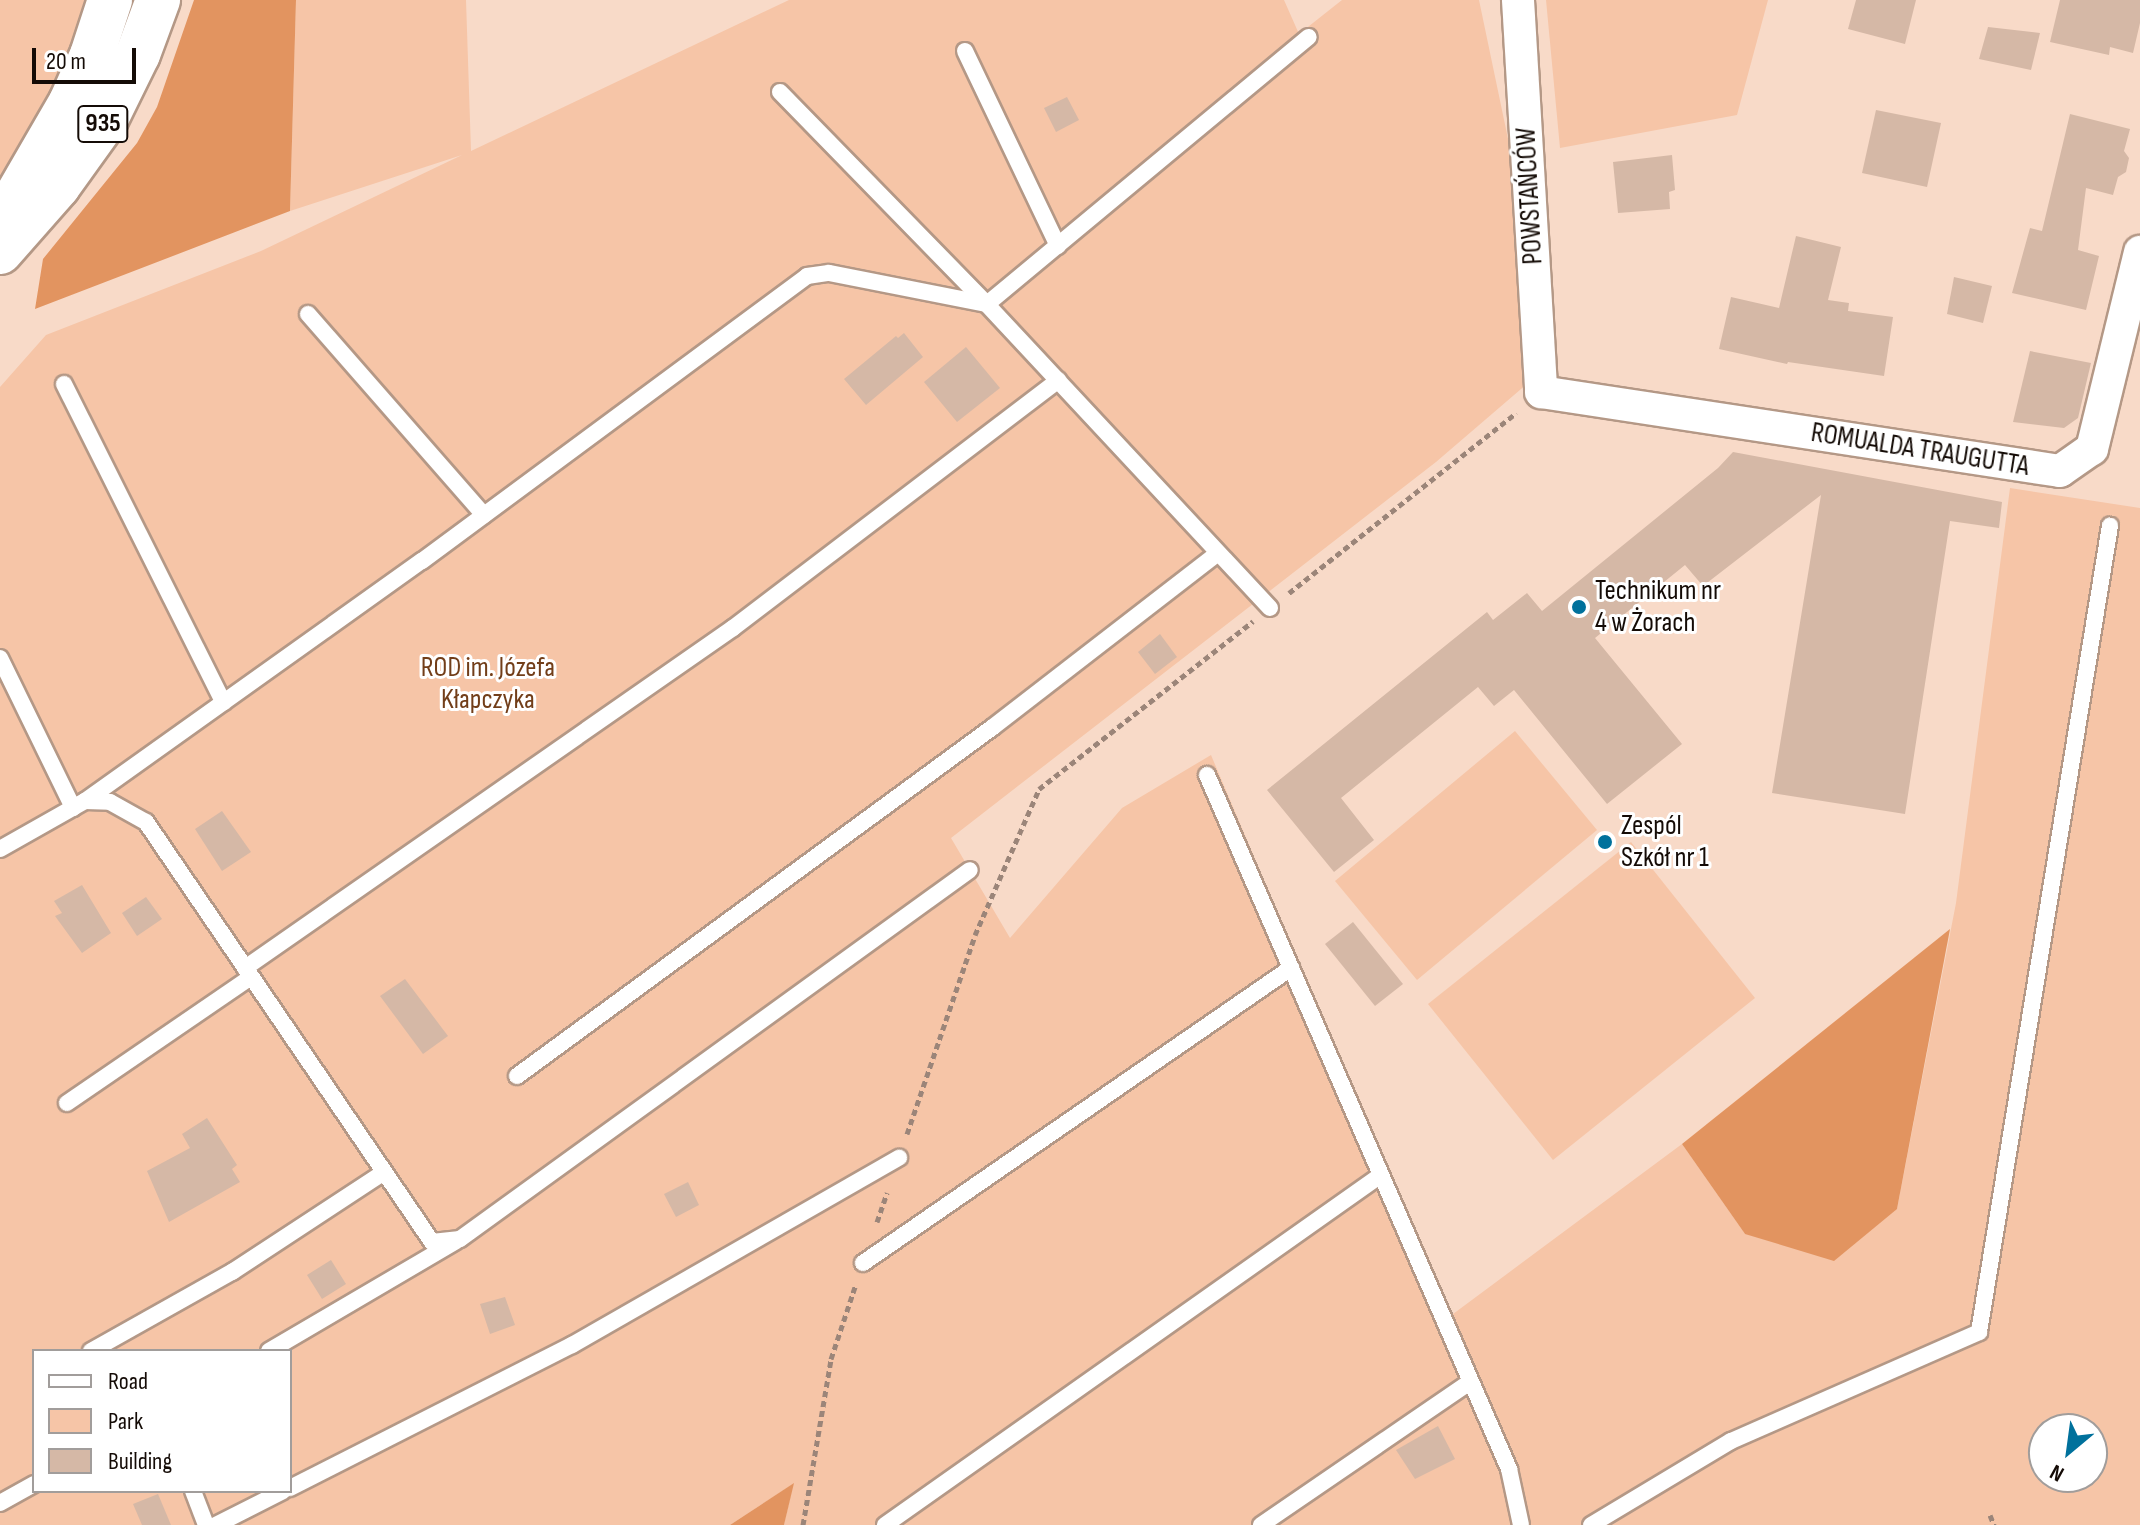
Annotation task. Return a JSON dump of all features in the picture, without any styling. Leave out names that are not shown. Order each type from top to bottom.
[{"type":"main road","name":"935","points":[[0,252],[38,211],[106,119],[133,66],[158,0]]},
{"type":"main road","name":"935","points":[[0,225],[71,102],[107,4]]},
{"type":"street","name":"POWSTAŃCÓW","points":[[1518,0],[1541,392]]},
{"type":"street","name":"ROMUALDA TRAUGUTTA","points":[[1541,392],[2060,471],[2092,449],[2140,252]]},
{"type":"lane","points":[[987,304],[1309,37]]},
{"type":"lane","points":[[965,51],[1058,246]]},
{"type":"lane","points":[[780,92],[987,304],[1270,608]]},
{"type":"lane","points":[[0,849],[79,804],[223,702],[484,515],[807,276],[829,273],[987,304]]},
{"type":"lane","points":[[308,314],[484,515]]},
{"type":"lane","points":[[67,1103],[733,628],[1058,380]]},
{"type":"lane","points":[[64,384],[223,702]]},
{"type":"lane","points":[[1591,1525],[1731,1441],[1979,1332],[2110,526]]},
{"type":"lane","points":[[517,1076],[993,727],[1218,553]]},
{"type":"lane","points":[[0,658],[79,804]]},
{"type":"lane","points":[[1207,775],[1509,1469],[1521,1525]]},
{"type":"lane","points":[[79,804],[110,802],[146,822],[432,1242],[460,1239]]},
{"type":"lane","points":[[272,1349],[460,1239],[970,870]]},
{"type":"lane","points":[[863,1263],[1291,968]]},
{"type":"lane","points":[[292,1487],[572,1345],[899,1158]]},
{"type":"lane","points":[[95,1349],[232,1272],[384,1172]]},
{"type":"lane","points":[[885,1525],[1381,1175]]},
{"type":"lane","points":[[1261,1525],[1470,1382]]},
{"type":"lane","points":[[0,1503],[32,1485]]},
{"type":"lane","points":[[194,1493],[206,1525]]},
{"type":"lane","points":[[216,1525],[279,1493]]},
{"type":"path","points":[[803,1525],[831,1359],[975,935],[1039,789],[1541,392]]},
{"type":"path","points":[[1990,1515],[1994,1525]]},
{"type":"green space","points":[[0,0],[87,0],[89,5],[84,35],[0,198]]},
{"type":"green space","name":"ROD im. Józefa Kłapczyka","points":[[296,0],[466,0],[471,151],[789,0],[1284,0],[1299,34],[1342,0],[1479,0],[1512,158],[1528,383],[1436,462],[951,838],[1010,938],[1122,808],[1211,755],[1449,1317],[1682,1144],[1745,1234],[1897,1209],[1956,903],[2010,488],[2140,508],[2140,1525],[784,1525],[793,1484],[730,1525],[0,1525],[0,387],[46,335],[261,251],[462,155],[290,211]]},
{"type":"green space","points":[[1546,0],[1768,0],[1737,115],[1560,148]]},
{"type":"green space","points":[[1515,731],[1597,830],[1417,980],[1335,881]]},
{"type":"green space","points":[[1631,842],[1755,998],[1553,1160],[1428,1004]]},
{"type":"shaded area","points":[[194,0],[296,0],[290,211],[35,309],[43,259],[137,143],[157,107]]},
{"type":"shaded area","points":[[1950,929],[1897,1209],[1834,1261],[1745,1234],[1682,1144]]},
{"type":"shaded area","points":[[794,1483],[784,1525],[730,1525]]},
{"type":"building","points":[[1856,0],[1916,0],[1905,44],[1848,29]]},
{"type":"building","points":[[2060,0],[2140,0],[2140,23],[2133,53],[2110,47],[2109,55],[2050,42]]},
{"type":"building","points":[[1988,27],[2040,33],[2031,70],[1979,59]]},
{"type":"building","points":[[1067,97],[1079,120],[1056,132],[1044,108]]},
{"type":"building","points":[[1876,110],[1941,123],[1927,187],[1862,173]]},
{"type":"building","points":[[2070,114],[2130,129],[2124,151],[2129,158],[2126,172],[2118,177],[2113,195],[2086,188],[2078,250],[2099,256],[2086,310],[2012,293],[2030,228],[2042,231]]},
{"type":"building","points":[[1672,155],[1675,190],[1669,192],[1670,209],[1618,213],[1613,162]]},
{"type":"building","points":[[1796,236],[1841,247],[1828,300],[1849,303],[1848,311],[1893,317],[1884,376],[1787,364],[1719,349],[1731,297],[1779,308]]},
{"type":"building","points":[[1954,277],[1992,286],[1983,323],[1947,314]]},
{"type":"building","points":[[904,333],[923,357],[866,405],[844,379],[896,336],[898,338]]},
{"type":"building","points":[[966,347],[1000,388],[957,422],[924,382]]},
{"type":"building","points":[[2030,351],[2091,363],[2078,418],[2064,428],[2013,422]]},
{"type":"building","points":[[1733,452],[2002,502],[1999,528],[1950,521],[1905,814],[1772,793],[1821,495],[1703,586],[1685,565],[1595,638],[1682,744],[1607,804],[1514,690],[1494,706],[1478,687],[1341,798],[1374,840],[1334,872],[1267,790],[1487,612],[1493,620],[1527,593],[1542,611],[1718,468]]},
{"type":"building","points":[[1160,634],[1177,657],[1155,674],[1138,652]]},
{"type":"building","points":[[222,811],[251,852],[222,871],[195,829]]},
{"type":"building","points":[[82,885],[111,933],[82,953],[55,916],[62,913],[54,901]]},
{"type":"building","points":[[146,897],[162,919],[137,936],[122,913]]},
{"type":"building","points":[[1353,922],[1403,984],[1375,1006],[1325,944]]},
{"type":"building","points":[[405,979],[448,1036],[423,1054],[380,996]]},
{"type":"building","points":[[207,1118],[237,1165],[232,1169],[240,1182],[169,1222],[147,1171],[190,1148],[182,1134]]},
{"type":"building","points":[[688,1182],[699,1205],[676,1217],[664,1194]]},
{"type":"building","points":[[331,1260],[346,1284],[322,1299],[307,1275]]},
{"type":"building","points":[[505,1297],[515,1325],[490,1334],[480,1304]]},
{"type":"building","points":[[1438,1426],[1455,1459],[1415,1479],[1396,1450]]},
{"type":"building","points":[[158,1494],[171,1525],[142,1525],[133,1504]]},
{"type":"place","name":"Technikum nr 4 w Żorach","points":[[1579,607]]},
{"type":"place","name":"Zespól Szkół nr 1","points":[[1605,842]]}]
